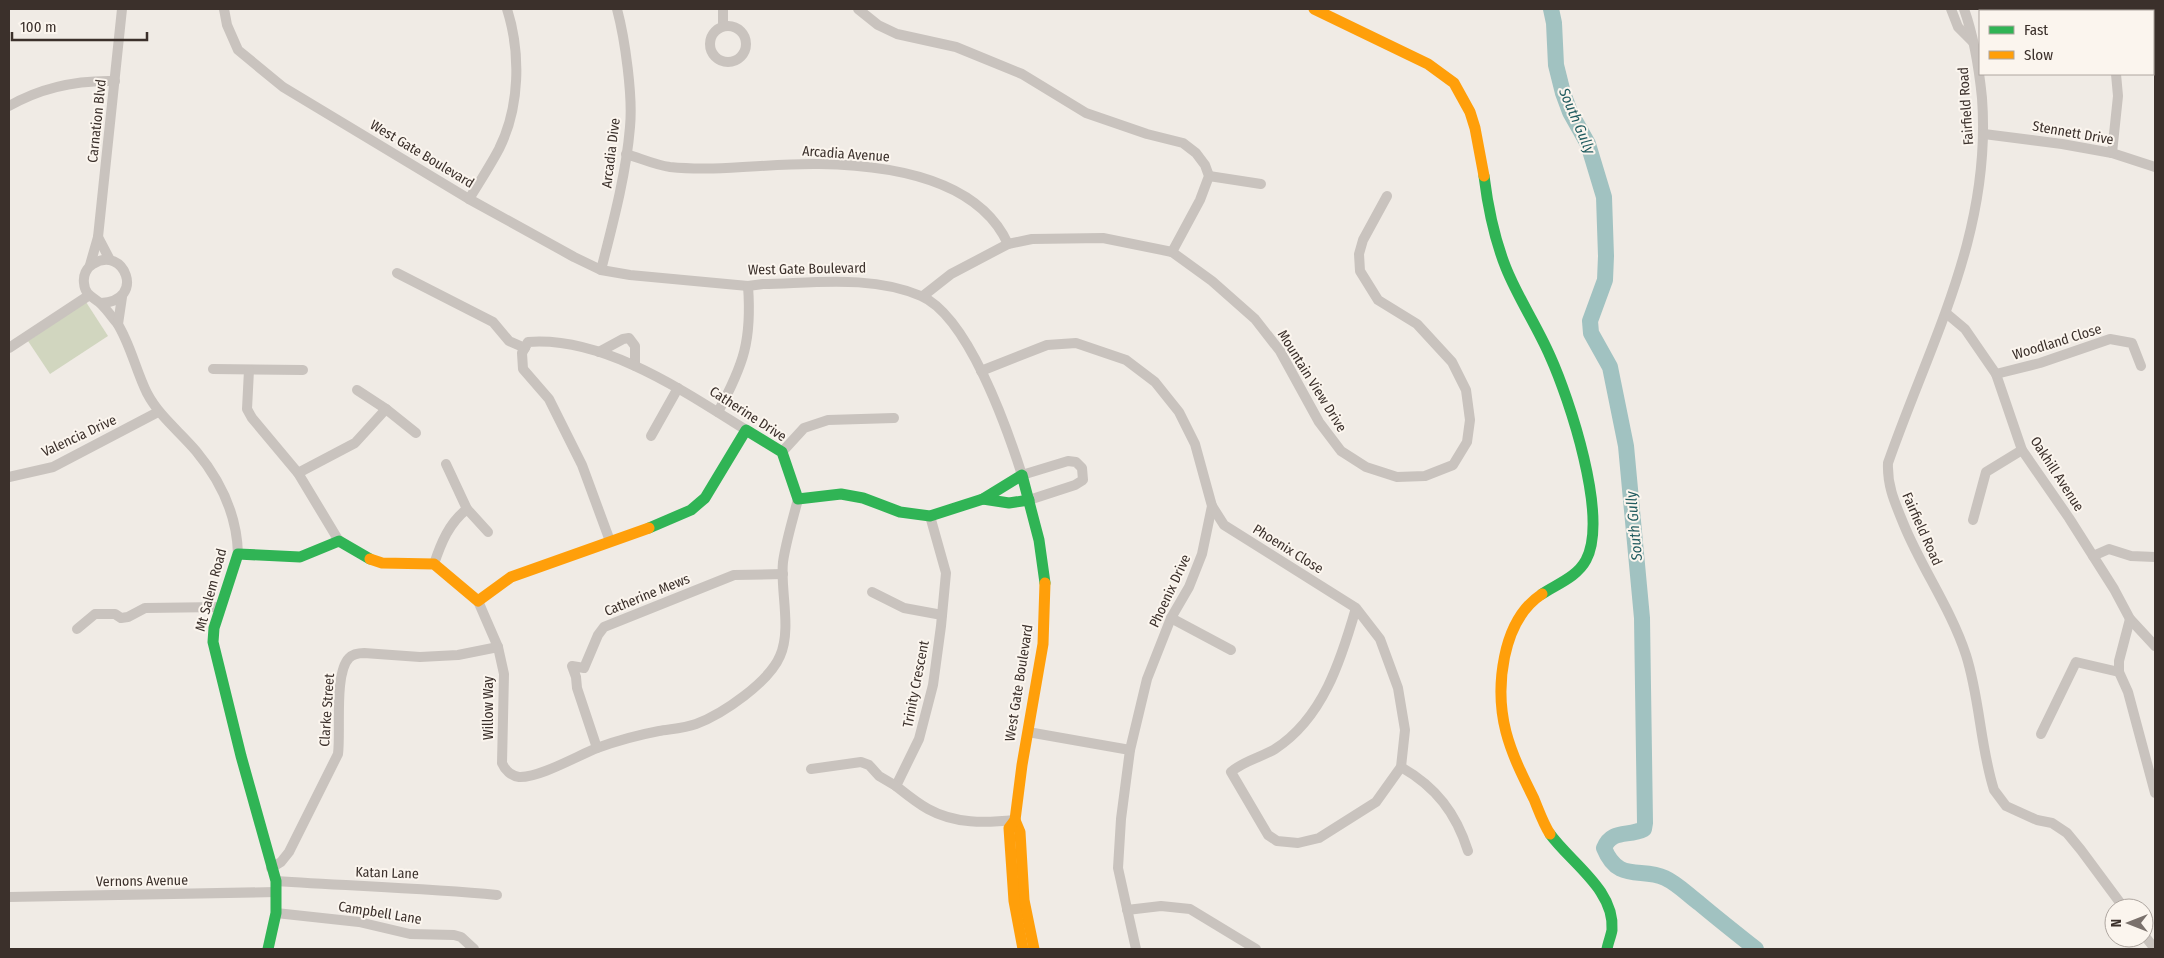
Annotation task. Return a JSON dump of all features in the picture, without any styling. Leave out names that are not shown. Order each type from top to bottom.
[{"type":"street","name":"Carnation Blvd","points":[[90,265],[98,237],[122,9]]},
{"type":"street","name":"West Gate Boulevard","points":[[224,9],[227,25],[238,50],[283,88],[469,199],[601,270],[630,275],[748,286],[763,284],[869,283],[900,288],[923,296],[957,327],[981,371],[1013,448],[1029,500],[1045,580],[1044,644],[1015,820],[1009,828],[1014,901],[1023,949]]},
{"type":"street","points":[[469,199],[499,148],[513,107],[517,63],[507,9]]},
{"type":"street","name":"Arcadia Dive","points":[[601,270],[620,194],[630,126],[628,82],[617,9]]},
{"type":"street","points":[[723,9],[723,26]]},
{"type":"street","points":[[858,9],[878,25],[897,34],[956,48],[1022,74],[1086,113],[1147,134],[1183,143],[1196,153],[1204,164],[1209,176],[1200,200],[1172,252]]},
{"type":"street","points":[[1314,9],[1429,64],[1454,82],[1470,109],[1479,141],[1488,207],[1510,277],[1549,353],[1567,394],[1590,492],[1594,519],[1590,552],[1584,564],[1574,576],[1536,598],[1524,609],[1515,624],[1503,674],[1502,706],[1504,722],[1514,755],[1546,827],[1604,896],[1609,906],[1613,918],[1607,949]]},
{"type":"street","name":"Fairfield Road","points":[[1951,9],[1958,27],[1973,43]]},
{"type":"street","name":"Fairfield Road","points":[[1964,9],[1979,70]]},
{"type":"street","name":"Fairfield Road","points":[[1980,75],[1984,134],[1976,210],[1967,248],[1946,313],[1888,463],[1888,477],[1891,495],[1916,555],[1955,626],[1966,657],[1994,790],[2006,806],[2037,820],[2052,824],[2067,834],[2117,898]]},
{"type":"street","points":[[2112,154],[2118,96],[2116,75]]},
{"type":"street","points":[[9,106],[43,90],[67,84],[115,81]]},
{"type":"street","name":"Stennett Drive","points":[[1984,134],[2062,144],[2112,154],[2155,167]]},
{"type":"street","name":"Arcadia Avenue","points":[[626,154],[669,166],[738,168],[818,164],[885,169],[922,177],[954,190],[980,207],[1001,228],[1008,244]]},
{"type":"street","points":[[1209,176],[1260,184]]},
{"type":"street","name":"Mountain View Drive","points":[[923,296],[951,274],[1008,244],[1032,239],[1103,238],[1172,252],[1212,281],[1255,319],[1280,351],[1319,422],[1341,451],[1366,467],[1397,477],[1424,476],[1453,464],[1467,442],[1470,420],[1466,390],[1452,362],[1417,324],[1378,300],[1360,271],[1359,254],[1363,240],[1387,196]]},
{"type":"street","points":[[98,237],[110,260]]},
{"type":"street","points":[[118,324],[122,297],[127,286],[126,274],[120,265],[110,260],[99,260],[90,265],[83,280],[88,296],[101,303],[112,303],[122,297]]},
{"type":"street","points":[[397,273],[494,322],[509,341],[525,348],[522,353],[524,369],[550,399],[582,465],[610,542]]},
{"type":"street","points":[[718,412],[732,385],[745,352],[750,318],[748,286]]},
{"type":"street","points":[[9,348],[88,296]]},
{"type":"street","name":"Mt Salem Road","points":[[101,303],[118,324],[147,393],[158,412],[196,452],[225,493],[235,523],[238,554],[214,628],[213,642],[215,656],[276,887],[276,913],[268,949]]},
{"type":"street","name":"Oakhill Avenue","points":[[1946,313],[1964,330],[1996,374],[2022,450],[2093,556],[2130,619],[2155,646]]},
{"type":"street","points":[[599,352],[623,339],[629,338],[635,346],[634,366]]},
{"type":"street","name":"Woodland Close","points":[[1996,374],[2040,363],[2110,339],[2132,343],[2141,366]]},
{"type":"street","name":"Catherine Drive","points":[[525,348],[528,342],[539,341],[615,356],[678,388],[782,452],[798,499]]},
{"type":"street","name":"Phoenix Drive","points":[[981,371],[1047,344],[1076,343],[1126,360],[1154,382],[1179,412],[1195,444],[1212,506],[1202,554],[1189,587],[1171,618],[1147,679],[1130,750],[1118,844],[1118,868],[1136,949]]},
{"type":"street","points":[[213,370],[303,370]]},
{"type":"street","points":[[249,370],[248,409],[252,418],[298,473],[340,542],[365,558],[382,563],[434,564],[439,547],[450,527],[468,509]]},
{"type":"street","points":[[651,436],[678,388]]},
{"type":"street","points":[[357,390],[386,409],[416,433]]},
{"type":"street","points":[[298,473],[355,443],[386,409]]},
{"type":"street","name":"Valencia Drive","points":[[9,477],[52,466],[158,412]]},
{"type":"street","points":[[782,452],[804,428],[828,420],[894,418]]},
{"type":"street","points":[[478,601],[511,577],[610,542],[690,510],[705,498],[746,430]]},
{"type":"street","points":[[1973,520],[1986,472],[2022,450]]},
{"type":"street","points":[[597,748],[649,733],[696,724],[742,697],[767,676],[780,656],[785,636],[783,560],[798,499],[841,494],[863,498],[900,512],[930,516],[983,499],[1022,475],[1068,461],[1079,464],[1084,474],[1083,480],[1075,485],[1029,500],[1009,503],[983,499]]},
{"type":"street","points":[[446,464],[468,509],[488,532]]},
{"type":"street","name":"Phoenix Close","points":[[1212,506],[1224,525],[1356,608],[1380,639],[1398,688],[1405,730],[1401,767],[1376,802],[1319,838],[1298,843],[1277,841],[1268,835],[1231,775],[1233,770],[1275,748],[1298,730],[1312,713],[1334,674],[1356,608]]},
{"type":"street","name":"Trinity Crescent","points":[[896,786],[919,739],[933,685],[942,614],[946,573],[930,516]]},
{"type":"street","points":[[238,554],[300,557],[310,555],[327,545],[340,542]]},
{"type":"street","points":[[2093,556],[2109,549],[2131,556],[2155,557]]},
{"type":"street","name":"Willow Way","points":[[434,564],[478,601],[498,647],[504,674],[502,763],[504,769],[512,775],[519,777],[527,776],[558,766],[597,748]]},
{"type":"street","name":"Catherine Mews","points":[[597,748],[577,688],[572,666],[584,668],[598,635],[604,627],[734,575],[782,574]]},
{"type":"street","points":[[872,592],[904,608],[942,614]]},
{"type":"street","points":[[77,629],[95,614],[114,614],[121,618],[128,617],[145,608],[221,607]]},
{"type":"street","points":[[1171,618],[1231,650]]},
{"type":"street","points":[[2130,619],[2118,672],[2128,692],[2155,793]]},
{"type":"street","name":"Clarke Street","points":[[271,868],[281,862],[289,852],[338,754],[340,739],[340,688],[344,667],[348,659],[355,654],[364,653],[420,658],[458,655],[498,647]]},
{"type":"street","points":[[2041,734],[2076,662],[2118,672]]},
{"type":"street","points":[[1028,732],[1130,750]]},
{"type":"street","points":[[811,769],[861,762],[869,765],[879,776],[927,809],[946,816],[978,822],[1015,820]]},
{"type":"street","points":[[1401,767],[1419,777],[1436,792],[1451,811],[1462,833],[1468,851]]},
{"type":"street","name":"West Gate Boulevard","points":[[1015,820],[1020,832],[1024,900],[1034,949]]},
{"type":"street","name":"Katan Lane","points":[[276,887],[411,887],[497,895]]},
{"type":"street","name":"Vernons Avenue","points":[[9,897],[276,887]]},
{"type":"street","points":[[1127,910],[1162,906],[1190,909],[1256,949]]},
{"type":"street","name":"Campbell Lane","points":[[276,913],[358,922],[410,934],[454,935],[461,937],[474,949]]},
{"type":"green space","points":[[86,302],[108,336],[50,374],[28,341]]},
{"type":"waterway","name":"South Gully","points":[[1551,9],[1554,23],[1556,65],[1563,93],[1570,112],[1588,144],[1604,197],[1605,280],[1590,321],[1591,333],[1610,367],[1626,446],[1642,618],[1645,823],[1644,829],[1611,838],[1604,848],[1616,866],[1623,870],[1656,875],[1674,883],[1756,949]]},
{"type":"traffic: fast","points":[[1484,176],[1492,223],[1502,257],[1558,375],[1576,428],[1590,488],[1593,516],[1592,541],[1586,560],[1572,576],[1542,594]]},
{"type":"traffic: fast","points":[[649,528],[691,510],[705,498],[746,430],[782,452],[798,499],[841,494],[863,498],[900,512],[930,516],[983,499],[1022,475],[1039,540],[1045,583]]},
{"type":"traffic: fast","points":[[983,499],[1009,503],[1029,500]]},
{"type":"traffic: fast","points":[[268,949],[276,913],[276,881],[241,756],[213,642],[214,628],[238,554],[300,557],[339,541],[370,559]]},
{"type":"traffic: fast","points":[[1550,834],[1590,878],[1607,902],[1612,930],[1607,949]]},
{"type":"traffic: slow","points":[[1314,9],[1428,64],[1454,83],[1470,112],[1484,176]]},
{"type":"traffic: slow","points":[[370,559],[382,563],[434,564],[478,601],[511,577],[649,528]]},
{"type":"traffic: slow","points":[[1023,949],[1014,901],[1009,828],[1015,820],[1022,765],[1043,644],[1045,583]]},
{"type":"traffic: slow","points":[[1542,594],[1528,606],[1510,638],[1504,657],[1501,696],[1506,732],[1511,749],[1550,834]]},
{"type":"traffic: slow","points":[[1015,820],[1020,832],[1024,900],[1034,949]]}]
